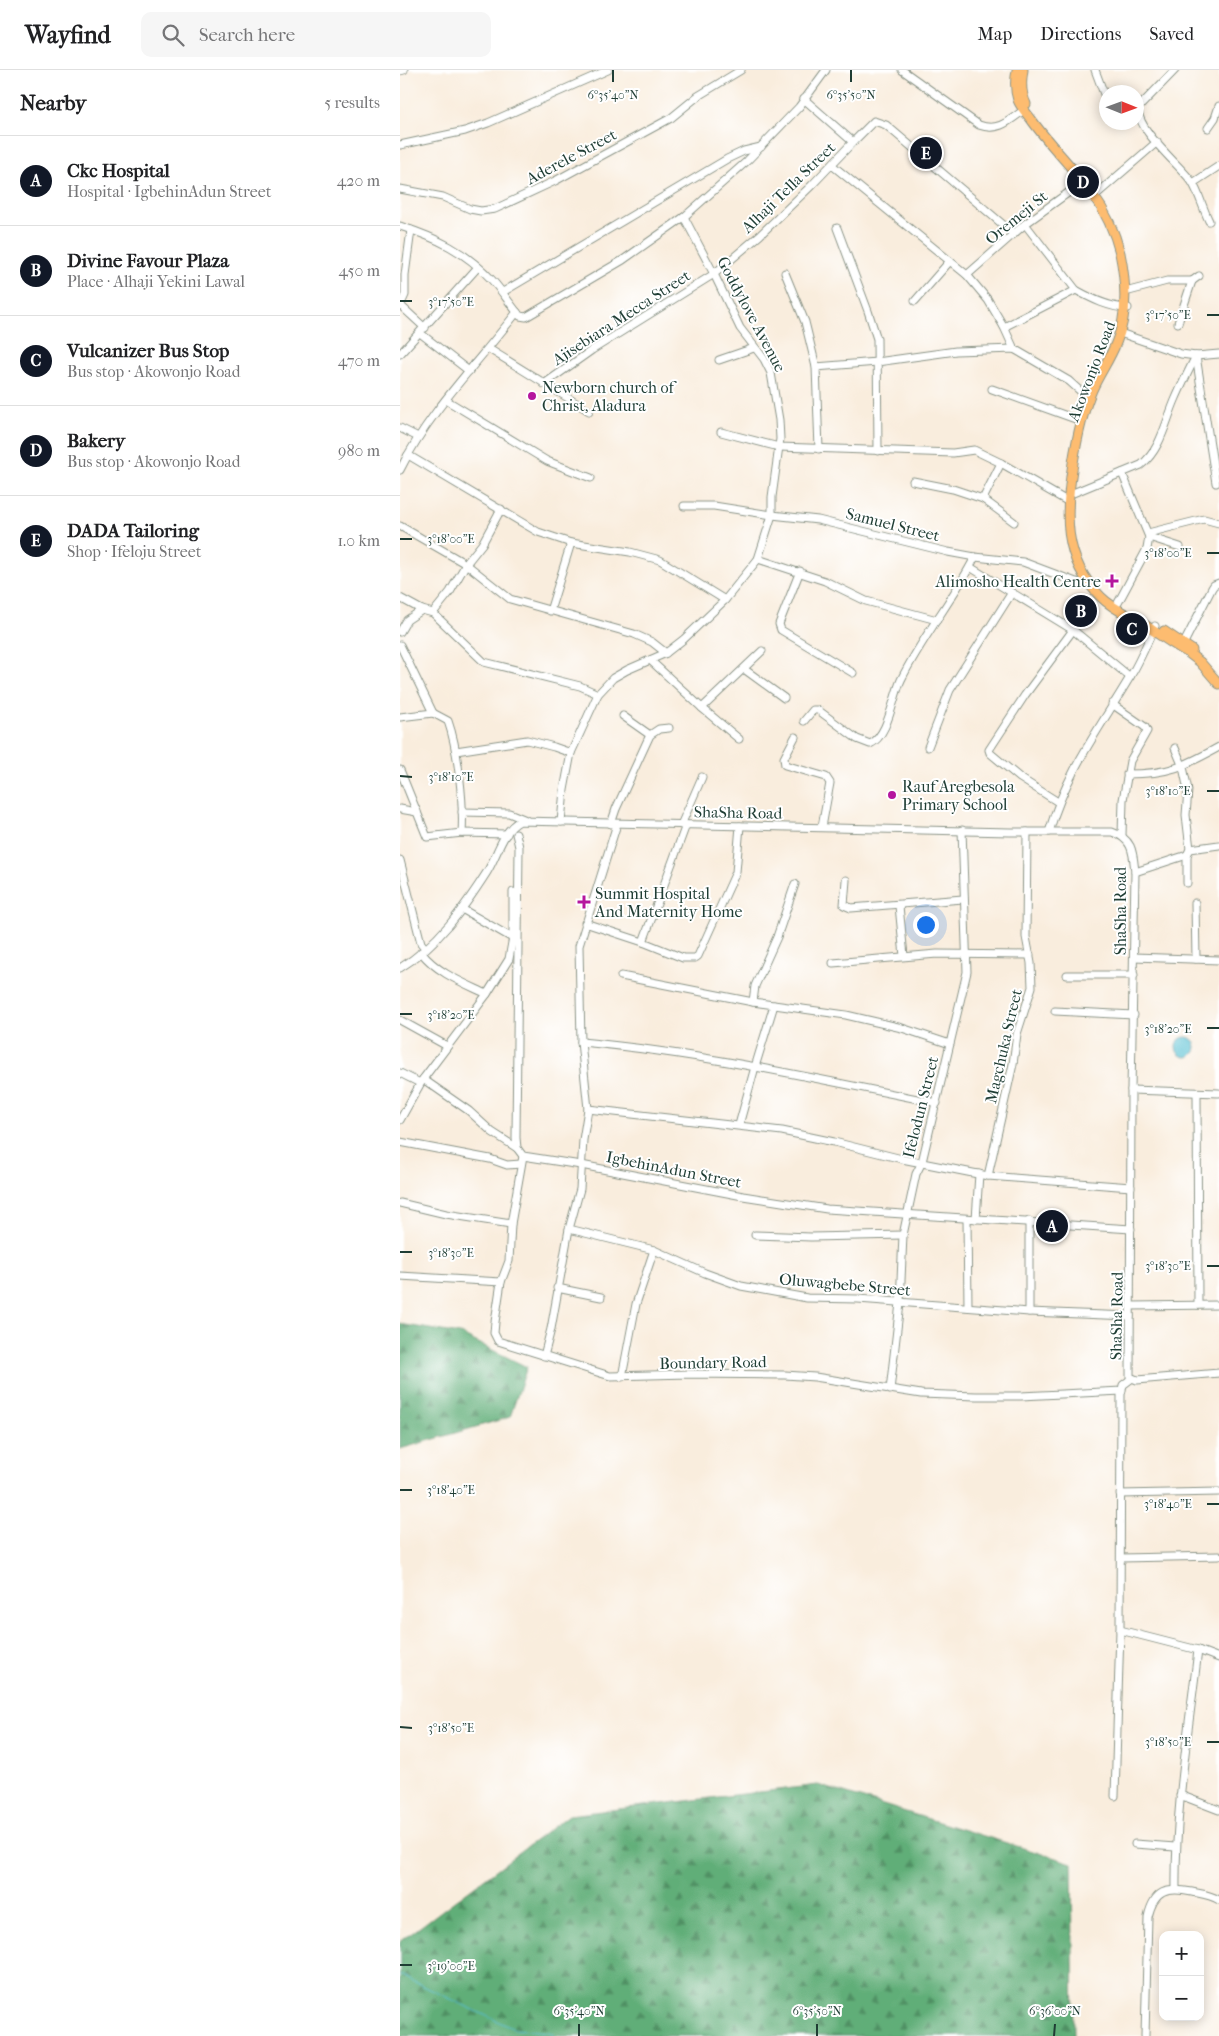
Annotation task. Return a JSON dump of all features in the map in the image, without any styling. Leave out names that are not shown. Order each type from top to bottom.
[{"type":"main road","name":"Akowonjo Road","points":[[1017,70],[1016,93],[1024,110],[1094,195],[1105,214],[1119,252],[1126,308]]},
{"type":"main road","name":"Akowonjo Road","points":[[1023,70],[1022,85],[1026,104],[1098,193],[1120,236],[1125,252],[1128,291],[1121,344],[1105,372],[1088,412],[1073,493],[1071,520],[1074,541],[1093,586],[1200,662],[1219,684]]},
{"type":"main road","name":"Akowonjo Road","points":[[1122,334],[1088,399],[1081,421],[1067,501],[1070,541],[1082,572],[1114,608],[1184,643],[1203,658],[1219,676]]},
{"type":"street","points":[[400,71],[404,70]]},
{"type":"street","points":[[400,145],[465,131],[488,123],[608,70]]},
{"type":"street","name":"Aderele Street","points":[[400,189],[443,197],[470,209],[481,211],[495,209],[555,181],[671,118],[698,96],[741,70]]},
{"type":"street","points":[[400,226],[456,249],[478,267],[503,292],[520,316],[526,317],[622,260],[684,217],[761,147],[799,107],[826,70]]},
{"type":"street","points":[[902,70],[979,125],[987,128],[1001,126],[1024,110]]},
{"type":"street","points":[[1095,70],[1101,85]]},
{"type":"street","points":[[1175,70],[1138,110],[1140,121],[1193,183],[1209,221]]},
{"type":"street","name":"Alhaji Tella Street","points":[[714,274],[760,235],[853,142],[804,99]]},
{"type":"street","points":[[1208,128],[1215,118],[1219,106]]},
{"type":"street","points":[[853,142],[874,121],[886,125],[1014,234]]},
{"type":"street","points":[[1098,193],[1157,142]]},
{"type":"street","points":[[503,292],[727,159],[744,151],[761,147]]},
{"type":"street","points":[[832,165],[967,275],[988,300],[1004,326],[1014,349]]},
{"type":"street","points":[[1193,183],[1219,166]]},
{"type":"street","name":"Oremeji St","points":[[967,275],[1025,224],[1083,182]]},
{"type":"street","name":"Goddylove Avenue","points":[[561,822],[571,754],[598,694],[614,678],[627,670],[666,653],[684,639],[725,600],[758,559],[772,515],[772,497],[779,447],[779,420],[771,373],[764,359],[740,328],[684,217]]},
{"type":"street","points":[[1025,224],[1076,290],[1090,297],[1126,308]]},
{"type":"street","points":[[837,228],[877,340],[878,451]]},
{"type":"street","points":[[411,230],[405,276],[405,295],[400,306],[422,330],[469,372]]},
{"type":"street","points":[[915,301],[950,261]]},
{"type":"street","points":[[400,354],[478,267]]},
{"type":"street","points":[[786,273],[806,322],[816,367],[819,449]]},
{"type":"street","name":"Ajisebiara Mecca Street","points":[[544,384],[592,350],[714,274]]},
{"type":"street","points":[[1178,323],[1192,281],[1198,276]]},
{"type":"street","points":[[1128,291],[1167,280],[1192,281]]},
{"type":"street","points":[[1004,326],[1076,290]]},
{"type":"street","points":[[400,470],[418,437],[446,400],[489,350],[517,312]]},
{"type":"street","points":[[1122,334],[1181,354],[1196,356],[1219,354]]},
{"type":"street","points":[[719,360],[754,348]]},
{"type":"street","points":[[816,367],[877,362],[956,350],[1014,349],[1069,381],[1088,399]]},
{"type":"street","points":[[489,350],[589,411]]},
{"type":"street","points":[[1073,493],[1141,465],[1149,459],[1155,451],[1176,396],[1196,356]]},
{"type":"street","points":[[1196,356],[1216,483]]},
{"type":"street","points":[[992,389],[1081,421]]},
{"type":"street","points":[[446,400],[547,461],[591,478]]},
{"type":"street","points":[[400,428],[418,437]]},
{"type":"street","points":[[721,432],[779,447],[953,453],[974,450],[1001,463],[1067,501]]},
{"type":"street","points":[[408,455],[538,532],[571,542],[630,552],[660,560],[725,600]]},
{"type":"street","points":[[983,499],[1001,463]]},
{"type":"street","points":[[1118,603],[1146,549],[1149,535],[1122,473]]},
{"type":"street","points":[[913,481],[953,489],[983,499],[1014,522]]},
{"type":"street","name":"Samuel Street","points":[[684,506],[714,506],[818,520],[975,557],[1023,562],[1093,586]]},
{"type":"street","points":[[434,613],[450,592],[466,564],[482,544],[501,509]]},
{"type":"street","points":[[1149,535],[1204,519],[1219,523]]},
{"type":"street","points":[[400,526],[466,564],[510,599],[634,634],[652,642],[666,653]]},
{"type":"street","points":[[1149,535],[1180,546]]},
{"type":"street","points":[[550,611],[571,542]]},
{"type":"street","points":[[804,721],[813,710],[818,710],[857,739],[870,744],[875,742],[884,728],[900,680],[975,557]]},
{"type":"street","points":[[758,559],[825,581],[866,601],[937,620]]},
{"type":"street","points":[[970,567],[1011,594],[1073,630],[1130,677]]},
{"type":"street","points":[[800,572],[779,624],[781,630],[853,672]]},
{"type":"street","points":[[1184,643],[1212,588],[1214,585],[1219,584]]},
{"type":"street","points":[[928,747],[950,690],[1011,594]]},
{"type":"street","points":[[400,598],[422,610],[434,613],[484,662],[580,686],[598,694]]},
{"type":"street","points":[[400,632],[407,620],[422,610]]},
{"type":"street","points":[[1049,832],[1058,802],[1084,750],[1130,677],[1154,629]]},
{"type":"street","points":[[1058,802],[1020,778],[990,753],[989,750],[1025,695],[1073,630]]},
{"type":"street","points":[[400,645],[433,713]]},
{"type":"street","points":[[702,708],[762,651]]},
{"type":"street","points":[[650,660],[739,739]]},
{"type":"street","points":[[744,669],[784,698]]},
{"type":"street","points":[[1112,704],[1147,731],[1130,761],[1124,800],[1122,835]]},
{"type":"street","points":[[400,717],[433,713],[448,721],[456,751],[462,812],[462,833]]},
{"type":"street","points":[[624,716],[650,735]]},
{"type":"street","points":[[544,1356],[551,1329],[569,1229],[580,1189],[588,1109],[583,1076],[581,1042],[579,946],[584,923],[614,824],[616,809],[650,735],[659,729],[669,728]]},
{"type":"street","points":[[795,737],[784,758],[785,765],[826,777],[830,783],[822,827]]},
{"type":"street","points":[[456,751],[527,740],[554,746],[571,754]]},
{"type":"street","points":[[1128,774],[1159,772],[1183,767],[1219,747]]},
{"type":"street","points":[[1175,748],[1183,767],[1188,790],[1186,816],[1189,852],[1187,883]]},
{"type":"street","points":[[400,770],[427,837],[462,833],[507,834]]},
{"type":"street","points":[[643,942],[683,825],[702,777]]},
{"type":"street","points":[[400,809],[417,812]]},
{"type":"street","points":[[462,812],[509,813],[529,822]]},
{"type":"street","name":"ShaSha Road","points":[[516,823],[520,821],[1027,832],[1112,832],[1126,838],[1131,848],[1135,872],[1134,1015],[1131,1090],[1130,1377],[1137,1380],[1208,1376]]},
{"type":"street","points":[[400,968],[443,932],[462,909],[489,869],[507,834],[516,823]]},
{"type":"street","points":[[516,823],[518,978],[517,1148],[522,1160]]},
{"type":"street","points":[[584,923],[643,942],[683,958],[690,960],[698,956],[736,872],[740,826]]},
{"type":"street","name":"Ifelodun Street","points":[[890,1390],[900,1303],[903,1235],[906,1216],[937,1103],[966,980],[962,830]]},
{"type":"street","name":"Magchuka Street","points":[[988,1176],[1013,1064],[1017,1034],[1032,987],[1030,955],[1026,937],[1027,832]]},
{"type":"street","points":[[400,1120],[421,1081],[487,994],[509,959],[513,938],[519,847],[516,834]]},
{"type":"street","points":[[1135,872],[1189,852],[1219,845]]},
{"type":"street","points":[[400,860],[423,950],[433,965],[450,976],[487,994]]},
{"type":"street","points":[[846,880],[844,900],[847,907],[859,909],[963,899]]},
{"type":"street","points":[[753,1002],[755,986],[777,937],[795,884]]},
{"type":"street","points":[[1196,903],[1196,959]]},
{"type":"street","points":[[899,906],[904,956]]},
{"type":"street","points":[[462,909],[513,938],[517,945]]},
{"type":"street","points":[[834,963],[904,956],[966,954],[1030,955]]},
{"type":"street","points":[[1134,956],[1219,960]]},
{"type":"street","points":[[1068,975],[1134,975]]},
{"type":"street","points":[[621,976],[753,1002],[846,1014],[902,1028],[950,1044]]},
{"type":"street","points":[[739,1125],[774,1005]]},
{"type":"street","points":[[1055,1011],[1134,1015]]},
{"type":"street","points":[[400,1020],[447,1046]]},
{"type":"street","points":[[581,1042],[652,1050],[755,1067],[937,1103]]},
{"type":"street","points":[[400,1073],[421,1081],[468,1111],[492,1132],[517,1148]]},
{"type":"street","points":[[1131,1090],[1219,1093]]},
{"type":"street","points":[[1197,1093],[1198,1306]]},
{"type":"street","points":[[588,1109],[739,1125],[808,1136],[988,1176],[1131,1187]]},
{"type":"street","name":"IgbehinAdun Street","points":[[400,1142],[507,1164],[522,1160],[581,1165],[743,1196],[827,1209],[906,1216],[1029,1221],[1131,1229]]},
{"type":"street","name":"Boundary Road","points":[[522,1160],[511,1224],[509,1261],[501,1282],[495,1322],[495,1337],[498,1341],[597,1374],[622,1377],[688,1374],[815,1377],[921,1394],[976,1396],[1122,1391]]},
{"type":"street","points":[[976,1219],[979,1174]]},
{"type":"street","points":[[400,1203],[446,1214],[511,1224]]},
{"type":"street","points":[[967,1219],[968,1307]]},
{"type":"street","points":[[1029,1221],[1029,1312]]},
{"type":"street","name":"Oluwagbebe Street","points":[[569,1229],[654,1250],[705,1273],[741,1286],[780,1294],[833,1300],[858,1299],[1029,1312],[1130,1316]]},
{"type":"street","points":[[754,1235],[810,1237],[903,1235]]},
{"type":"street","points":[[622,1377],[636,1304],[654,1250]]},
{"type":"street","points":[[400,1276],[501,1282]]},
{"type":"street","points":[[557,1288],[601,1297]]},
{"type":"street","points":[[1130,1306],[1219,1306]]},
{"type":"street","points":[[1208,1376],[1219,1373]]},
{"type":"street","points":[[1208,1376],[1219,1378]]},
{"type":"street","points":[[1115,1796],[1120,1630],[1122,1391],[1123,1386],[1132,1379]]},
{"type":"street","points":[[1120,1494],[1219,1492]]},
{"type":"street","points":[[1121,1558],[1219,1556]]},
{"type":"street","points":[[1120,1630],[1198,1650],[1219,1658]]},
{"type":"street","points":[[1176,1888],[1176,1846],[1180,1795],[1198,1650]]},
{"type":"street","points":[[1180,1795],[1219,1810]]},
{"type":"street","points":[[1135,1844],[1176,1846]]},
{"type":"street","points":[[1145,2036],[1148,1917],[1151,1906],[1156,1898],[1176,1888],[1212,1896],[1219,1900]]},
{"type":"green space","points":[[400,1324],[460,1334],[527,1367],[510,1417],[400,1449]]},
{"type":"green space","points":[[818,1785],[1072,1863],[1074,2036],[400,2036],[400,1942],[569,1815]]},
{"type":"water","points":[[1182,1037],[1190,1037],[1196,1043],[1196,1051],[1190,1057],[1182,1057],[1176,1051],[1176,1043]]},
{"type":"waterway","points":[[400,1975],[514,2029],[549,2032],[555,2036]]},
{"type":"place","name":"DADA Tailoring","points":[[926,153]]},
{"type":"place","name":"Bakery","points":[[1083,182]]},
{"type":"place","name":"Newborn church of Christ, Aladura","points":[[532,396]]},
{"type":"place","name":"Alimosho Health Centre","points":[[1112,581]]},
{"type":"place","name":"Divine Favour Plaza","points":[[1081,611]]},
{"type":"place","name":"Vulcanizer Bus Stop","points":[[1132,629]]},
{"type":"place","name":"Rauf Aregbesola Primary School","points":[[892,795]]},
{"type":"place","name":"Summit Hospital And Maternity Home","points":[[584,902]]},
{"type":"place","name":"Ckc Hospital","points":[[1052,1226]]}]
